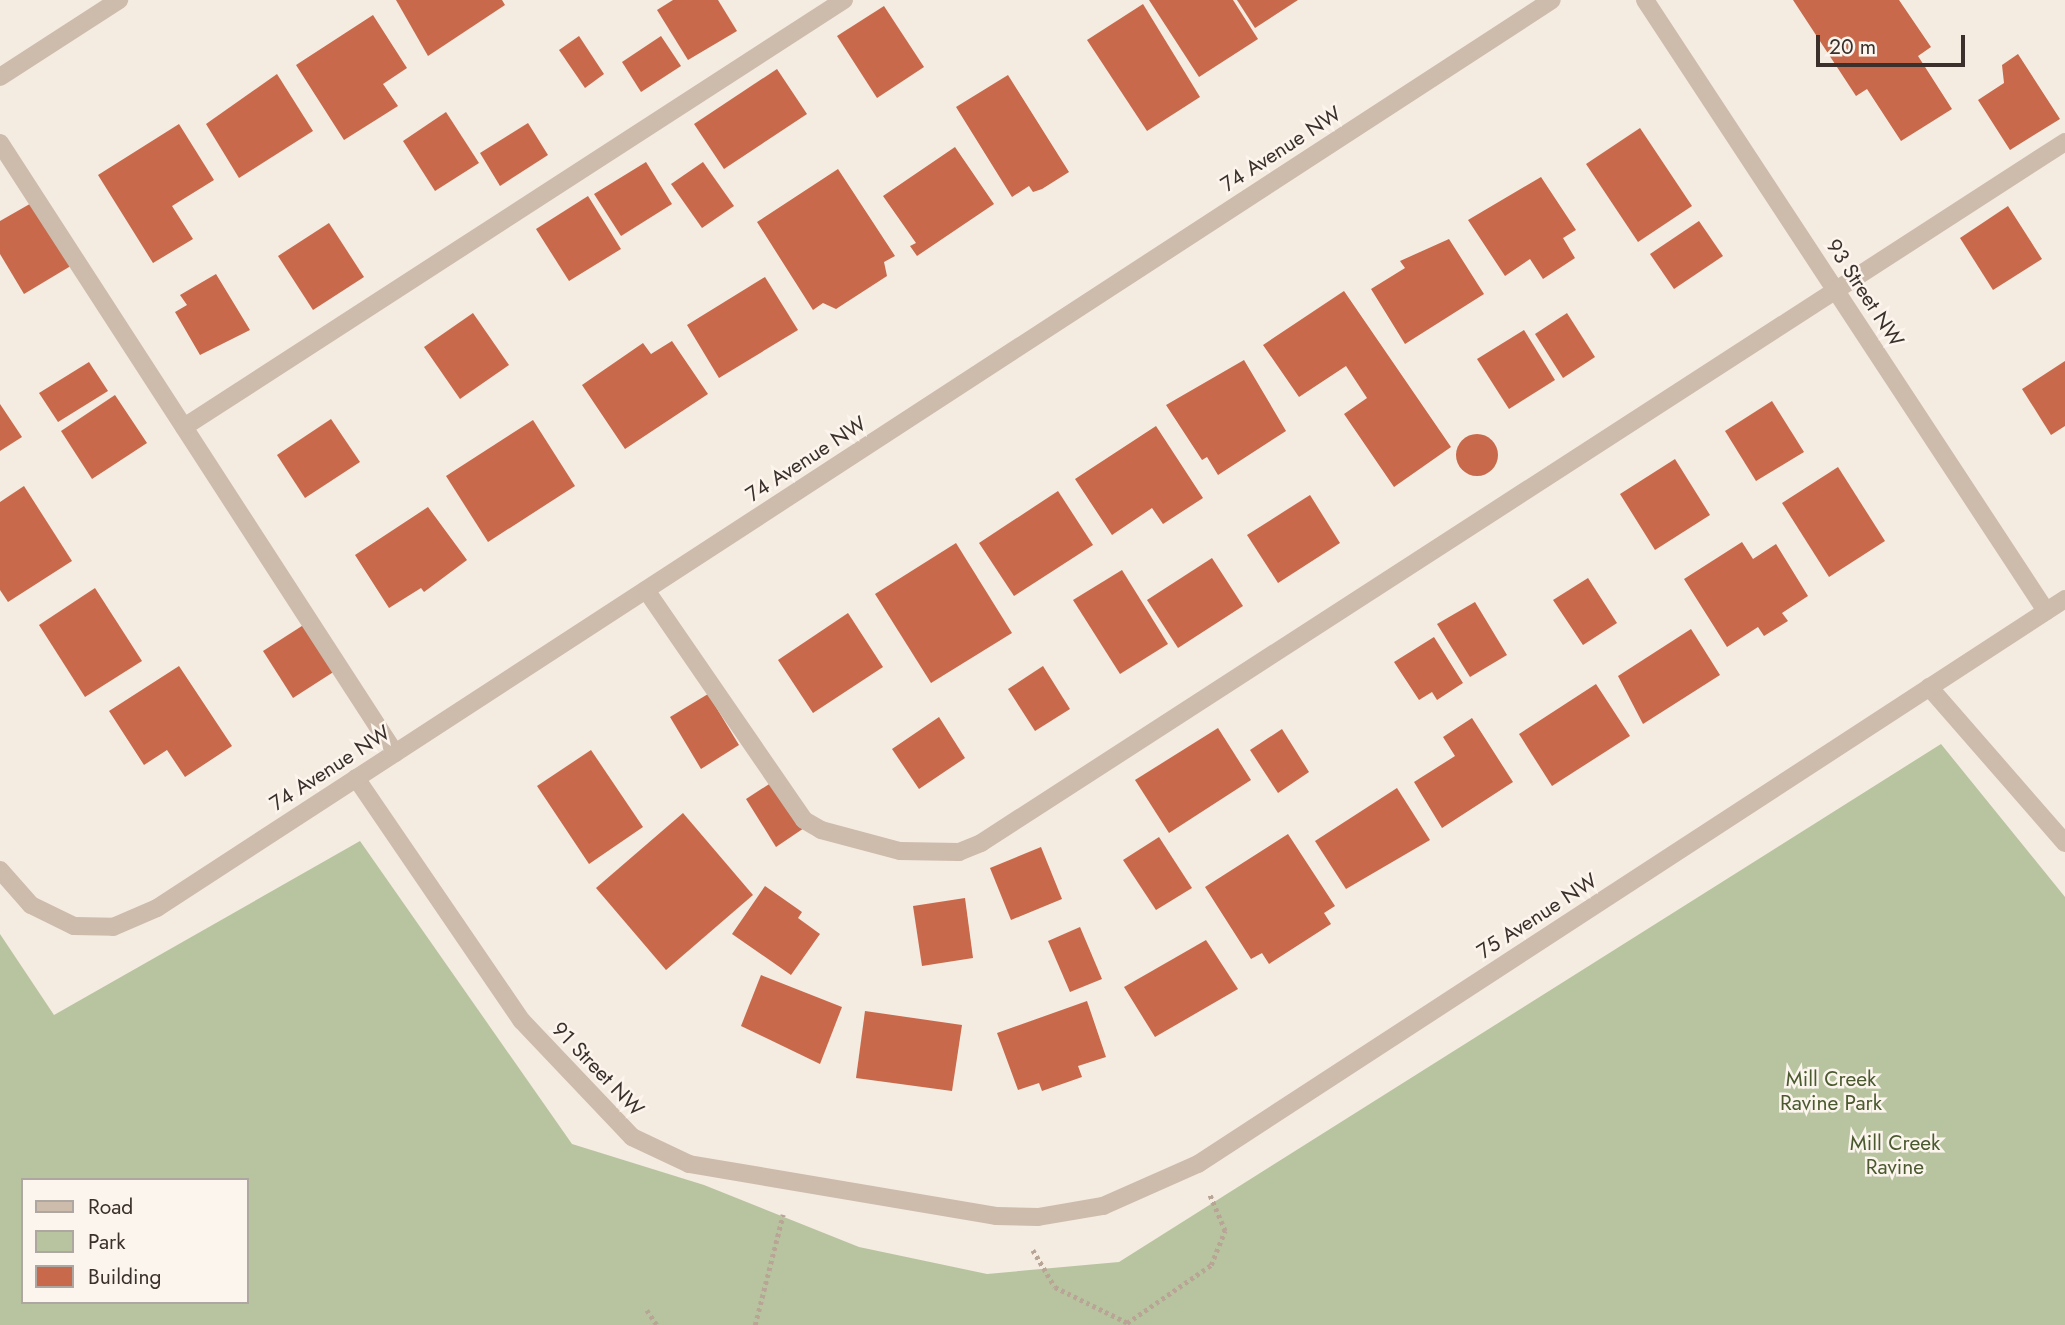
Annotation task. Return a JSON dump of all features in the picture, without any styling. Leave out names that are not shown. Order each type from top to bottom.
[{"type":"street","points":[[0,77],[119,0]]},
{"type":"street","points":[[184,427],[844,0]]},
{"type":"street","name":"74 Avenue NW","points":[[0,870],[31,905],[74,926],[113,927],[138,918],[1552,0]]},
{"type":"street","name":"93 Street NW","points":[[1645,0],[2046,611]]},
{"type":"street","points":[[646,590],[804,820],[821,830],[900,851],[959,852],[981,843],[2065,142]]},
{"type":"street","points":[[0,144],[395,753]]},
{"type":"street","name":"75 Avenue NW","points":[[1013,1216],[1103,1206],[1198,1164],[2065,599]]},
{"type":"street","points":[[1929,687],[2065,843]]},
{"type":"street","name":"91 Street NW","points":[[356,778],[522,1021],[597,1106],[632,1137],[671,1159],[791,1182],[1013,1216]]},
{"type":"path","points":[[1013,1216],[1055,1287],[1128,1324],[1211,1265],[1225,1231],[1198,1164]]},
{"type":"path","points":[[754,1325],[791,1182]]},
{"type":"path","points":[[647,1310],[657,1325]]},
{"type":"green space","name":"Mill Creek Ravine Park","points":[[1941,744],[2065,897],[2065,1325],[0,1325],[0,934],[54,1015],[360,841],[572,1144],[704,1185],[859,1247],[987,1274],[1119,1262]]},
{"type":"building","points":[[396,0],[502,0],[505,5],[428,56]]},
{"type":"building","points":[[673,0],[718,0],[737,31],[688,60],[657,10]]},
{"type":"building","points":[[1149,0],[1233,0],[1258,39],[1199,77]]},
{"type":"building","points":[[1237,0],[1298,0],[1255,28]]},
{"type":"building","points":[[1793,0],[1899,0],[1931,47],[1918,56],[1952,109],[1901,141],[1867,89],[1856,96]]},
{"type":"building","points":[[1143,4],[1200,97],[1147,131],[1087,40]]},
{"type":"building","points":[[884,6],[924,67],[877,98],[837,36]]},
{"type":"building","points":[[373,15],[407,68],[383,84],[398,106],[344,140],[296,65]]},
{"type":"building","points":[[579,36],[604,74],[585,88],[559,50]]},
{"type":"building","points":[[661,36],[681,66],[641,92],[622,62]]},
{"type":"building","points":[[2018,54],[2060,119],[2010,150],[1978,100],[2004,83],[2002,65]]},
{"type":"building","points":[[777,69],[807,114],[724,169],[694,124]]},
{"type":"building","points":[[277,74],[313,131],[239,178],[206,124]]},
{"type":"building","points":[[1008,75],[1069,172],[1042,189],[1033,192],[1029,186],[1012,197],[956,107]]},
{"type":"building","points":[[446,112],[479,163],[435,191],[403,141]]},
{"type":"building","points":[[528,123],[548,155],[500,186],[480,153]]},
{"type":"building","points":[[179,124],[214,180],[172,206],[193,239],[153,263],[98,175]]},
{"type":"building","points":[[1640,128],[1692,206],[1638,242],[1586,164]]},
{"type":"building","points":[[955,147],[994,204],[917,256],[910,246],[916,243],[883,196]]},
{"type":"building","points":[[646,162],[672,204],[621,236],[594,194]]},
{"type":"building","points":[[703,162],[734,206],[702,228],[671,184]]},
{"type":"building","points":[[838,169],[895,256],[884,262],[887,276],[836,309],[823,303],[813,310],[757,222]]},
{"type":"building","points":[[1541,177],[1576,230],[1563,238],[1575,258],[1543,279],[1530,259],[1505,276],[1468,220]]},
{"type":"building","points":[[588,196],[621,249],[569,281],[536,229]]},
{"type":"building","points":[[35,201],[74,264],[24,294],[0,254],[0,221]]},
{"type":"building","points":[[2008,206],[2042,259],[1993,290],[1960,238]]},
{"type":"building","points":[[1699,221],[1723,256],[1674,289],[1650,254]]},
{"type":"building","points":[[329,223],[364,277],[313,310],[278,256]]},
{"type":"building","points":[[1449,239],[1484,294],[1405,344],[1371,289],[1405,268],[1400,261]]},
{"type":"building","points":[[216,274],[250,330],[200,355],[175,312],[187,305],[180,295]]},
{"type":"building","points":[[765,277],[798,330],[719,378],[687,325]]},
{"type":"building","points":[[1344,291],[1451,447],[1394,487],[1344,414],[1367,398],[1346,366],[1299,397],[1263,345]]},
{"type":"building","points":[[473,313],[509,365],[460,399],[424,347]]},
{"type":"building","points":[[1567,313],[1595,357],[1563,378],[1535,334]]},
{"type":"building","points":[[1524,330],[1555,380],[1509,409],[1477,359]]},
{"type":"building","points":[[672,341],[708,394],[625,449],[582,385],[643,343],[651,354]]},
{"type":"building","points":[[1244,360],[1286,431],[1218,475],[1207,457],[1202,460],[1166,405]]},
{"type":"building","points":[[2065,361],[2065,426],[2051,435],[2022,389]]},
{"type":"building","points":[[89,362],[108,391],[58,422],[39,393]]},
{"type":"building","points":[[115,395],[147,443],[92,479],[61,431]]},
{"type":"building","points":[[1772,401],[1804,452],[1756,481],[1725,431]]},
{"type":"building","points":[[0,404],[22,437],[0,451]]},
{"type":"building","points":[[331,419],[360,462],[305,498],[277,455]]},
{"type":"building","points":[[533,420],[575,486],[488,542],[446,476]]},
{"type":"building","points":[[1156,426],[1203,498],[1163,524],[1152,508],[1112,535],[1075,479]]},
{"type":"building","points":[[1477,434],[1492,440],[1498,455],[1492,470],[1477,476],[1462,470],[1456,455],[1462,440]]},
{"type":"building","points":[[1675,459],[1710,515],[1655,550],[1620,494]]},
{"type":"building","points":[[1838,467],[1885,541],[1829,577],[1782,503]]},
{"type":"building","points":[[24,486],[72,561],[8,602],[0,590],[0,502]]},
{"type":"building","points":[[1058,491],[1093,545],[1014,596],[979,543]]},
{"type":"building","points":[[1310,495],[1340,543],[1278,583],[1247,535]]},
{"type":"building","points":[[428,507],[467,560],[424,592],[421,588],[389,608],[355,555]]},
{"type":"building","points":[[1742,542],[1753,559],[1776,544],[1808,596],[1782,613],[1788,621],[1764,636],[1758,627],[1727,647],[1684,579]]},
{"type":"building","points":[[956,543],[1012,633],[931,683],[875,594]]},
{"type":"building","points":[[1212,558],[1243,606],[1178,648],[1147,600]]},
{"type":"building","points":[[1122,570],[1168,644],[1120,674],[1073,600]]},
{"type":"building","points":[[1588,578],[1617,623],[1583,645],[1553,600]]},
{"type":"building","points":[[95,588],[142,661],[85,697],[39,625]]},
{"type":"building","points":[[1475,602],[1507,655],[1470,677],[1437,624]]},
{"type":"building","points":[[848,613],[883,667],[813,713],[778,660]]},
{"type":"building","points":[[305,624],[335,671],[293,698],[263,651]]},
{"type":"building","points":[[1691,629],[1720,675],[1643,724],[1618,676]]},
{"type":"building","points":[[1434,637],[1463,683],[1437,700],[1432,692],[1419,700],[1394,662]]},
{"type":"building","points":[[179,666],[232,746],[185,777],[167,750],[144,765],[109,711]]},
{"type":"building","points":[[1043,666],[1070,709],[1035,731],[1008,689]]},
{"type":"building","points":[[1596,684],[1630,736],[1552,786],[1519,734]]},
{"type":"building","points":[[708,694],[739,745],[701,769],[670,717]]},
{"type":"building","points":[[939,717],[965,758],[919,789],[892,749]]},
{"type":"building","points":[[1472,718],[1513,782],[1442,828],[1414,782],[1455,756],[1443,737]]},
{"type":"building","points":[[1218,728],[1251,780],[1169,833],[1135,780]]},
{"type":"building","points":[[1282,729],[1309,772],[1278,793],[1250,750]]},
{"type":"building","points":[[591,750],[643,827],[589,864],[537,786]]},
{"type":"building","points":[[780,777],[810,824],[776,847],[746,799]]},
{"type":"building","points":[[1397,788],[1430,840],[1346,889],[1315,841]]},
{"type":"building","points":[[683,813],[753,895],[666,970],[596,888]]},
{"type":"building","points":[[1288,834],[1335,906],[1324,913],[1331,924],[1269,964],[1262,953],[1251,959],[1205,887]]},
{"type":"building","points":[[1159,837],[1192,888],[1156,910],[1123,860]]},
{"type":"building","points":[[1041,847],[1062,899],[1011,920],[990,868]]},
{"type":"building","points":[[765,886],[802,912],[798,918],[820,934],[791,975],[732,934]]},
{"type":"building","points":[[965,898],[973,958],[922,966],[913,906]]},
{"type":"building","points":[[1080,927],[1102,979],[1070,992],[1048,941]]},
{"type":"building","points":[[1206,940],[1238,989],[1155,1037],[1124,987]]},
{"type":"building","points":[[761,975],[842,1007],[820,1064],[741,1026]]},
{"type":"building","points":[[1087,1001],[1106,1057],[1078,1066],[1082,1077],[1042,1091],[1039,1083],[1018,1090],[997,1033]]},
{"type":"building","points":[[865,1011],[962,1025],[952,1091],[856,1078]]},
{"type":"park label","name":"Mill Creek Ravine","points":[[1895,1155]]}]
